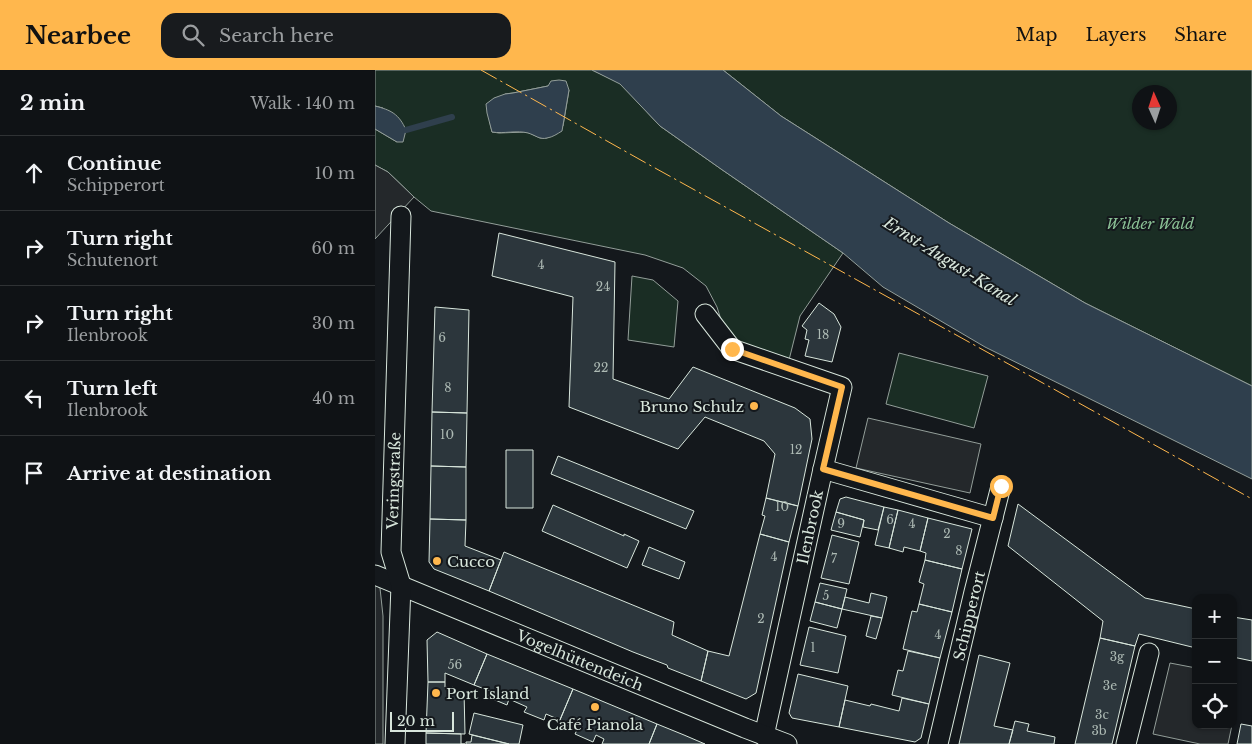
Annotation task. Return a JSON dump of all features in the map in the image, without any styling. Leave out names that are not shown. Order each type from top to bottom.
[{"type":"street","name":"Veringstraße","points":[[395,744],[401,585],[391,552],[401,216]]},
{"type":"street","name":"Ilenbrook","points":[[705,314],[732,349],[842,387],[764,736]]},
{"type":"street","points":[[823,469],[993,518]]},
{"type":"street","name":"Schipperort","points":[[938,744],[1001,486]]},
{"type":"street","name":"Vogelhüttendeich","points":[[375,575],[787,744]]},
{"type":"street","points":[[1126,744],[1149,653]]},
{"type":"green space","points":[[375,70],[592,70],[620,83],[660,126],[843,253],[800,316],[785,376],[733,358],[717,307],[706,286],[683,268],[645,255],[431,211],[388,172],[375,165],[375,129],[397,142],[383,108],[375,106]],"holes":[[[548,86],[569,90],[563,126],[547,138],[540,138],[527,132],[492,132],[490,123],[505,94]]]},
{"type":"green space","name":"Wilder Wald","points":[[723,70],[1252,70],[1252,386],[1085,303],[949,223],[781,116]]},
{"type":"green space","points":[[632,276],[653,280],[678,301],[674,347],[628,340]]},
{"type":"green space","points":[[899,353],[988,376],[974,428],[886,404]]},
{"type":"shaded area","points":[[375,165],[388,172],[414,197],[375,239]]},
{"type":"shaded area","points":[[868,418],[981,444],[970,493],[856,468]]},
{"type":"shaded area","points":[[375,585],[380,588],[383,616],[383,744],[375,744]]},
{"type":"shaded area","points":[[1170,663],[1192,667],[1192,729],[1231,729],[1228,744],[1200,744],[1153,734]]},
{"type":"water","name":"Ernst-August-Kanal","points":[[592,70],[723,70],[781,116],[949,223],[1085,303],[1252,386],[1252,479],[985,347],[883,287],[843,253],[660,126],[620,84]]},
{"type":"water","points":[[551,81],[566,81],[569,90],[562,131],[544,138],[524,132],[492,132],[486,104],[494,98],[505,94],[548,86]]},
{"type":"water","points":[[375,106],[386,109],[397,116],[406,130],[403,142],[397,142],[375,129]]},
{"type":"building","points":[[499,233],[615,262],[613,379],[669,399],[693,367],[795,408],[810,419],[812,439],[798,506],[766,498],[775,454],[764,441],[705,417],[678,449],[569,407],[573,297],[492,276]]},
{"type":"building","points":[[819,303],[834,314],[841,327],[832,362],[805,356],[809,340],[805,339],[807,330],[802,326]]},
{"type":"building","points":[[435,307],[469,310],[467,413],[432,412]]},
{"type":"building","points":[[432,412],[467,413],[466,467],[431,466]]},
{"type":"building","points":[[506,450],[533,450],[533,508],[506,508]]},
{"type":"building","points":[[558,456],[694,511],[686,529],[551,474]]},
{"type":"building","points":[[431,466],[466,467],[466,520],[430,519]]},
{"type":"building","points":[[846,497],[884,507],[878,530],[863,527],[864,520],[836,512],[840,499]]},
{"type":"building","points":[[766,498],[798,506],[789,542],[760,534],[765,516],[762,515]]},
{"type":"building","points":[[1018,504],[1145,598],[1192,608],[1192,647],[1139,634],[1135,646],[1100,638],[1103,621],[1008,546]]},
{"type":"building","points":[[553,505],[639,541],[627,568],[542,531]]},
{"type":"building","points":[[884,507],[898,510],[889,548],[875,545]]},
{"type":"building","points":[[898,510],[928,518],[920,551],[904,547],[903,552],[889,548]]},
{"type":"building","points":[[836,512],[864,520],[860,537],[831,530]]},
{"type":"building","points":[[928,518],[972,529],[962,569],[925,560],[926,553],[920,551]]},
{"type":"building","points":[[430,519],[466,520],[465,546],[501,560],[489,591],[434,569],[429,562]]},
{"type":"building","points":[[760,534],[789,542],[756,693],[746,699],[701,681],[708,651],[729,656]]},
{"type":"building","points":[[832,535],[859,542],[849,584],[821,578]]},
{"type":"building","points":[[649,547],[685,562],[679,579],[642,565]]},
{"type":"building","points":[[504,552],[674,622],[672,635],[708,651],[701,681],[489,591]]},
{"type":"building","points":[[925,560],[962,569],[952,612],[919,604],[924,584],[919,582]]},
{"type":"building","points":[[820,583],[847,589],[842,609],[815,602]]},
{"type":"building","points":[[871,593],[887,597],[882,618],[842,609],[845,597],[869,603]]},
{"type":"building","points":[[815,602],[842,609],[837,628],[810,621]]},
{"type":"building","points":[[919,604],[952,612],[940,658],[903,649],[912,611],[917,612]]},
{"type":"building","points":[[871,616],[882,618],[876,639],[866,636]]},
{"type":"building","points":[[1237,618],[1252,620],[1252,661],[1237,658]]},
{"type":"building","points":[[809,627],[846,636],[838,673],[800,665]]},
{"type":"building","points":[[437,632],[487,654],[474,685],[445,673],[445,682],[428,682],[427,640]]},
{"type":"building","points":[[1100,638],[1135,646],[1112,744],[1075,744]]},
{"type":"building","points":[[908,651],[940,658],[929,704],[892,695],[898,670],[903,671]]},
{"type":"building","points":[[487,654],[573,689],[560,720],[546,714],[544,720],[524,712],[527,707],[509,699],[507,705],[488,697],[490,691],[474,685]]},
{"type":"building","points":[[979,655],[1010,663],[994,726],[1013,730],[1009,744],[959,744]]},
{"type":"building","points":[[798,674],[848,686],[839,727],[792,718],[789,713]]},
{"type":"building","points":[[428,682],[445,682],[445,687],[453,687],[453,691],[464,691],[465,734],[426,733]]},
{"type":"building","points":[[573,689],[657,724],[649,744],[602,744],[604,739],[596,735],[593,742],[575,734],[577,730],[559,722]]},
{"type":"building","points":[[902,698],[929,704],[921,738],[915,742],[839,727],[845,700],[899,711]]},
{"type":"building","points":[[474,713],[523,725],[519,744],[509,744],[469,734]]},
{"type":"building","points":[[1015,721],[1029,724],[1027,731],[1055,737],[1054,744],[1009,744]]},
{"type":"building","points":[[657,724],[684,735],[705,744],[649,744]]},
{"type":"building","points":[[1241,724],[1252,726],[1252,744],[1237,744]]},
{"type":"building","points":[[426,733],[461,734],[461,744],[426,744]]},
{"type":"building","points":[[472,735],[509,744],[466,744],[466,742],[471,742]]},
{"type":"waterway","points":[[406,130],[452,117]]},
{"type":"power","points":[[481,70],[1252,499]]},
{"type":"place","name":"Bruno Schulz","points":[[754,406]]},
{"type":"place","name":"Cucco","points":[[437,561]]},
{"type":"place","name":"Port Island","points":[[436,693]]},
{"type":"place","name":"Café Pianola","points":[[595,707]]},
{"type":"route","points":[[732,349],[842,387],[823,469],[993,518],[1001,486]]}]
